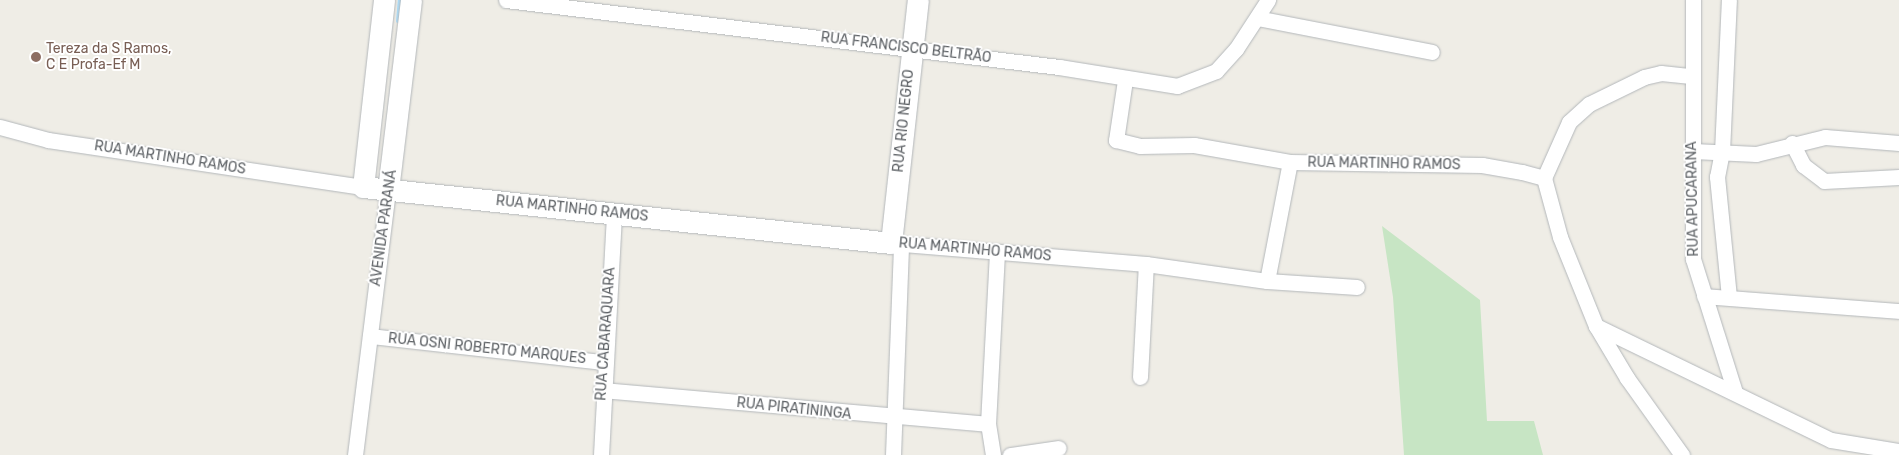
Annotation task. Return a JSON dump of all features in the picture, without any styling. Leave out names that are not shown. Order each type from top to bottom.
[{"type":"street","name":"AVENIDA PARANÁ","points":[[362,187],[384,0]]},
{"type":"street","name":"AVENIDA PARANÁ","points":[[355,455],[411,0]]},
{"type":"street","name":"RUA FRANCISCO BELTRÃO","points":[[506,0],[912,49],[1177,86],[1203,78],[1226,62],[1268,0]]},
{"type":"street","name":"RUA RIO NEGRO","points":[[893,455],[896,244],[912,49],[918,0]]},
{"type":"street","name":"RUA APUCARANA","points":[[1693,0],[1691,76],[1693,259],[1735,392]]},
{"type":"street","points":[[1729,0],[1718,205],[1729,296]]},
{"type":"street","points":[[1257,18],[1432,52]]},
{"type":"street","points":[[1682,455],[1627,378],[1596,326],[1557,229],[1544,178],[1569,122],[1590,104],[1644,77],[1661,73],[1691,76]]},
{"type":"street","points":[[1125,80],[1116,140],[1140,146],[1194,145],[1290,162]]},
{"type":"street","name":"RUA MARTINHO RAMOS","points":[[0,126],[48,140],[362,187],[896,244],[1146,264],[1268,281],[1290,162],[1482,165],[1544,178]]},
{"type":"street","points":[[1693,150],[1756,154],[1792,143],[1851,137],[1899,143]]},
{"type":"street","points":[[1792,143],[1803,165],[1824,181],[1899,177]]},
{"type":"street","name":"RUA CABARAQUARA","points":[[600,455],[603,362],[614,214]]},
{"type":"street","points":[[993,455],[988,424],[998,252]]},
{"type":"street","points":[[1140,377],[1146,264]]},
{"type":"street","points":[[1268,281],[1357,287]]},
{"type":"street","points":[[1704,296],[1729,296],[1899,311]]},
{"type":"street","points":[[1596,326],[1831,440],[1899,451]]},
{"type":"street","name":"RUA OSNI ROBERTO MARQUES","points":[[370,336],[603,362]]},
{"type":"street","name":"RUA PIRATININGA","points":[[602,390],[893,418],[988,424]]},
{"type":"street","points":[[1010,455],[1059,448]]},
{"type":"green space","points":[[1382,226],[1480,300],[1487,421],[1534,421],[1543,455],[1404,455],[1393,297]]},
{"type":"waterway","points":[[398,21],[400,0]]},
{"type":"place","name":"Tereza da S Ramos, C E Profa-Ef M","points":[[36,57]]}]
